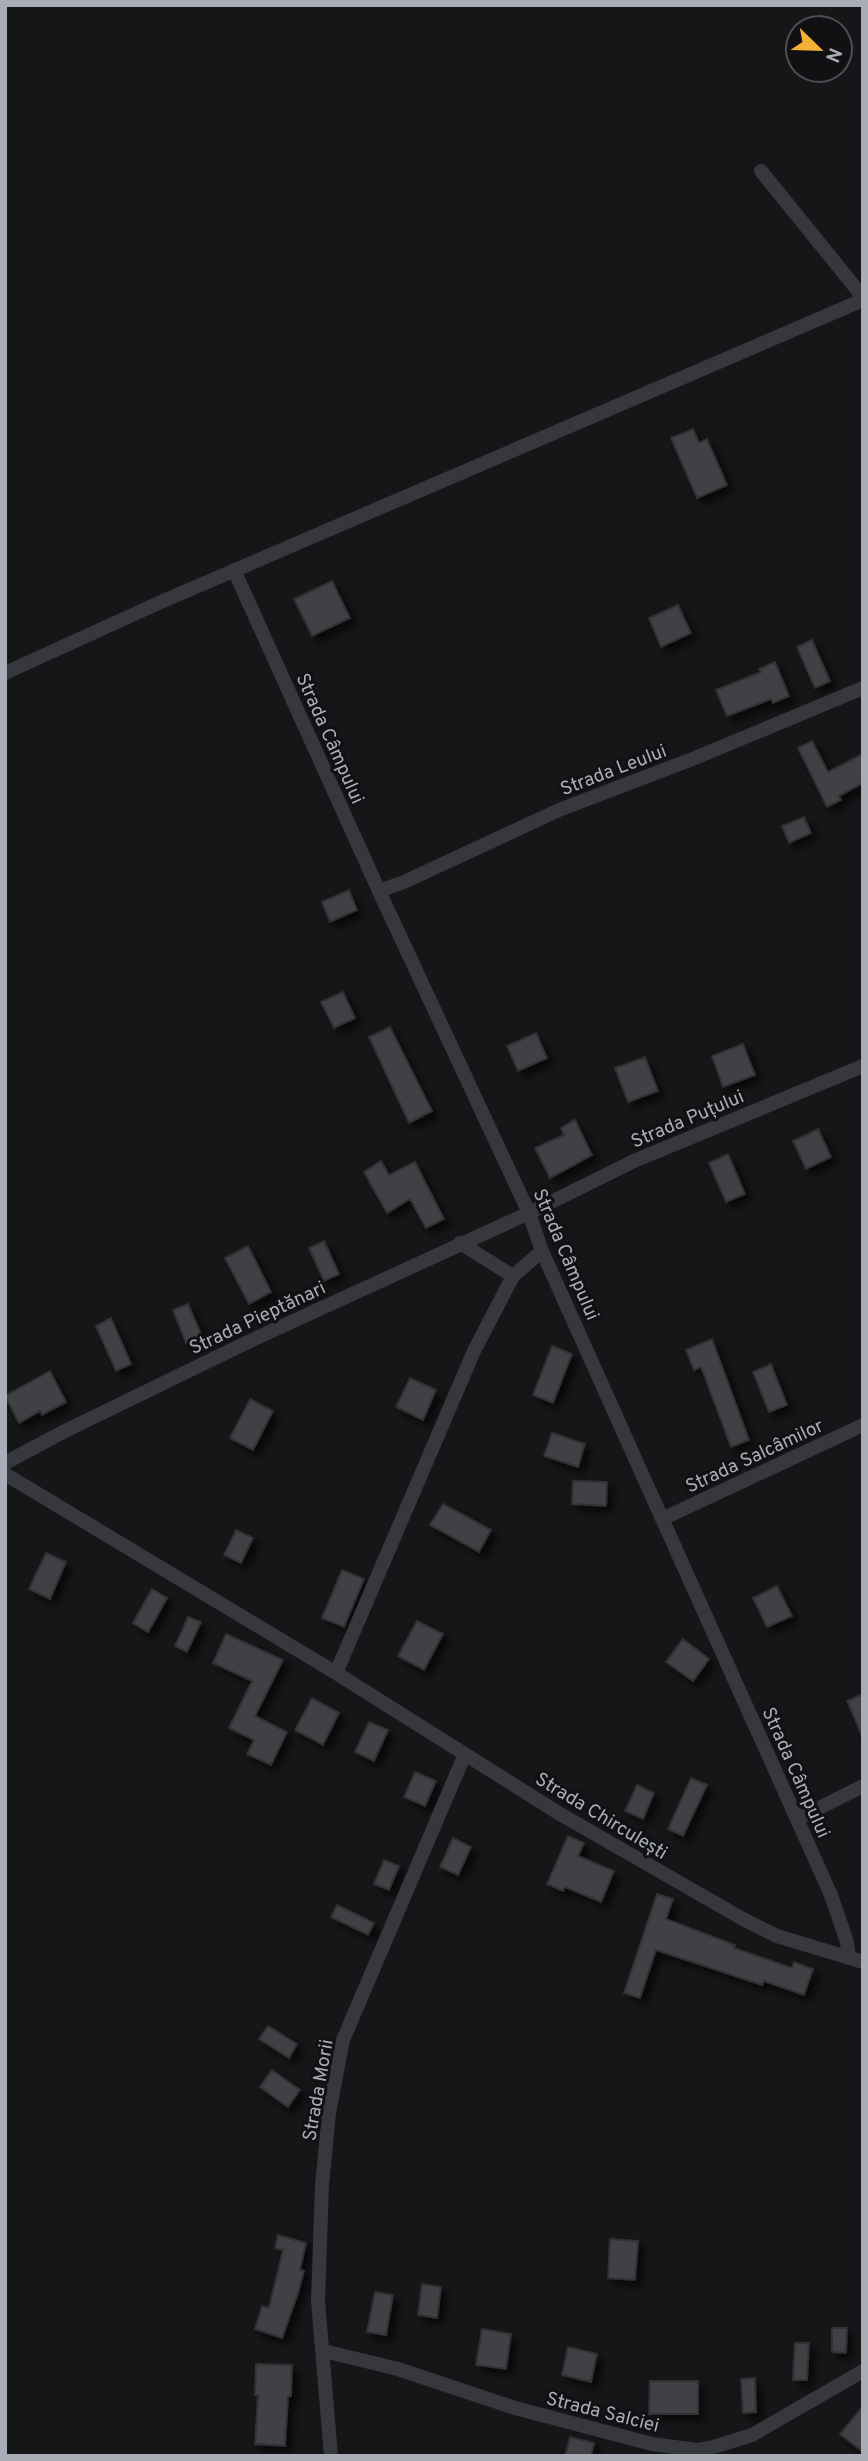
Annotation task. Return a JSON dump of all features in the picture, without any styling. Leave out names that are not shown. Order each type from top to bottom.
[{"type":"street","points":[[5,673],[234,570],[863,299],[761,171]]},
{"type":"street","name":"Strada Câmpului","points":[[234,570],[529,1213],[542,1251],[831,1895],[856,1960]]},
{"type":"street","name":"Strada Leului","points":[[379,891],[559,810],[695,758],[863,688]]},
{"type":"street","name":"Strada Puțului","points":[[529,1213],[634,1161],[863,1066]]},
{"type":"street","name":"Strada Pieptănari","points":[[5,1463],[237,1347],[529,1213]]},
{"type":"street","points":[[460,1243],[513,1276]]},
{"type":"street","points":[[335,1673],[474,1351],[513,1276],[542,1251]]},
{"type":"street","name":"Strada Salcâmilor","points":[[662,1519],[863,1425]]},
{"type":"street","name":"Strada Chirculești","points":[[5,1474],[335,1673],[560,1814],[743,1919],[777,1936],[856,1960]]},
{"type":"street","name":"Strada Morii","points":[[331,2456],[318,2301],[322,2186],[329,2113],[339,2057],[343,2040],[465,1754]]},
{"type":"street","points":[[797,1819],[863,1786]]},
{"type":"street","name":"Strada Salciei","points":[[324,2351],[398,2369],[515,2408],[652,2444],[697,2449],[752,2435],[863,2371]]},
{"type":"building","points":[[693,429],[699,443],[707,439],[727,485],[697,498],[671,438]]},
{"type":"building","points":[[332,581],[350,618],[312,636],[294,599]]},
{"type":"building","points":[[678,605],[691,633],[661,647],[649,618]]},
{"type":"building","points":[[812,640],[830,681],[815,688],[797,647]]},
{"type":"building","points":[[775,662],[789,696],[773,703],[771,699],[727,716],[716,690],[761,672],[759,669]]},
{"type":"building","points":[[812,741],[828,772],[863,754],[863,783],[839,796],[841,800],[827,807],[798,748]]},
{"type":"building","points":[[804,817],[811,833],[789,843],[782,826]]},
{"type":"building","points":[[349,890],[357,910],[330,922],[322,902]]},
{"type":"building","points":[[343,992],[355,1018],[334,1028],[321,1002]]},
{"type":"building","points":[[390,1027],[432,1111],[409,1123],[369,1037]]},
{"type":"building","points":[[536,1033],[547,1058],[518,1071],[507,1046]]},
{"type":"building","points":[[743,1044],[755,1075],[723,1087],[712,1056]]},
{"type":"building","points":[[645,1057],[658,1091],[628,1102],[615,1068]]},
{"type":"building","points":[[575,1120],[592,1155],[550,1178],[535,1148],[564,1135],[561,1128]]},
{"type":"building","points":[[818,1129],[831,1157],[806,1169],[793,1141]]},
{"type":"building","points":[[728,1154],[745,1194],[726,1202],[709,1163]]},
{"type":"building","points":[[381,1161],[389,1175],[415,1162],[444,1219],[426,1228],[410,1199],[387,1213],[364,1172]]},
{"type":"building","points":[[324,1241],[339,1274],[324,1281],[309,1248]]},
{"type":"building","points":[[248,1246],[271,1292],[249,1304],[225,1258]]},
{"type":"building","points":[[188,1304],[202,1336],[186,1343],[173,1310]]},
{"type":"building","points":[[111,1318],[131,1364],[116,1371],[96,1326]]},
{"type":"building","points":[[712,1339],[749,1440],[731,1447],[701,1367],[694,1370],[686,1350]]},
{"type":"building","points":[[552,1346],[572,1354],[553,1403],[533,1395]]},
{"type":"building","points":[[771,1364],[787,1405],[769,1412],[753,1372]]},
{"type":"building","points":[[50,1371],[66,1402],[42,1415],[40,1411],[19,1423],[5,1396]]},
{"type":"building","points":[[410,1378],[436,1390],[423,1420],[396,1407]]},
{"type":"building","points":[[250,1399],[273,1411],[253,1450],[230,1438]]},
{"type":"building","points":[[552,1433],[585,1444],[578,1467],[544,1456]]},
{"type":"building","points":[[573,1481],[607,1482],[606,1506],[572,1504]]},
{"type":"building","points":[[443,1504],[491,1530],[479,1552],[430,1525]]},
{"type":"building","points":[[236,1530],[253,1538],[241,1563],[224,1555]]},
{"type":"building","points":[[46,1553],[66,1562],[50,1599],[29,1589]]},
{"type":"building","points":[[342,1570],[364,1579],[344,1627],[322,1618]]},
{"type":"building","points":[[777,1586],[792,1616],[767,1627],[753,1598]]},
{"type":"building","points":[[152,1589],[167,1598],[148,1632],[133,1623]]},
{"type":"building","points":[[188,1617],[201,1622],[187,1652],[175,1646]]},
{"type":"building","points":[[417,1621],[443,1634],[424,1670],[398,1656]]},
{"type":"building","points":[[226,1634],[283,1660],[255,1716],[287,1732],[271,1765],[247,1754],[254,1740],[229,1728],[252,1681],[213,1663]]},
{"type":"building","points":[[683,1639],[709,1659],[693,1681],[666,1662]]},
{"type":"building","points":[[863,1694],[863,1738],[847,1701]]},
{"type":"building","points":[[312,1698],[339,1713],[323,1745],[295,1730]]},
{"type":"building","points":[[369,1722],[388,1730],[374,1761],[355,1752]]},
{"type":"building","points":[[415,1772],[436,1781],[425,1806],[404,1797]]},
{"type":"building","points":[[691,1778],[707,1785],[683,1836],[668,1829]]},
{"type":"building","points":[[637,1785],[654,1793],[643,1819],[625,1811]]},
{"type":"building","points":[[568,1836],[584,1843],[578,1856],[614,1871],[601,1902],[565,1887],[563,1891],[547,1884]]},
{"type":"building","points":[[453,1838],[471,1847],[458,1875],[440,1867]]},
{"type":"building","points":[[384,1860],[399,1866],[389,1890],[374,1884]]},
{"type":"building","points":[[657,1894],[673,1899],[666,1919],[735,1945],[734,1948],[792,1968],[794,1962],[813,1969],[804,1995],[764,1981],[762,1985],[656,1950],[640,1998],[624,1993]]},
{"type":"building","points":[[337,1905],[374,1923],[368,1935],[331,1917]]},
{"type":"building","points":[[268,2026],[297,2044],[289,2058],[259,2039]]},
{"type":"building","points":[[272,2070],[300,2090],[288,2107],[260,2087]]},
{"type":"building","points":[[278,2235],[306,2243],[300,2270],[304,2271],[282,2338],[255,2329],[262,2306],[269,2308],[283,2250],[275,2248]]},
{"type":"building","points":[[610,2239],[638,2241],[635,2280],[608,2278]]},
{"type":"building","points":[[422,2284],[441,2287],[437,2318],[418,2315]]},
{"type":"building","points":[[375,2292],[393,2295],[386,2335],[367,2332]]},
{"type":"building","points":[[832,2328],[847,2328],[846,2353],[832,2352]]},
{"type":"building","points":[[482,2329],[511,2334],[506,2369],[476,2365]]},
{"type":"building","points":[[795,2343],[809,2343],[807,2380],[793,2380]]},
{"type":"building","points":[[568,2347],[597,2354],[591,2382],[562,2375]]},
{"type":"building","points":[[256,2364],[292,2365],[285,2446],[255,2444],[258,2395],[255,2395]]},
{"type":"building","points":[[755,2378],[756,2412],[743,2413],[741,2379]]},
{"type":"building","points":[[650,2381],[698,2381],[698,2414],[649,2414]]},
{"type":"building","points":[[863,2406],[863,2452],[840,2434]]},
{"type":"building","points":[[570,2437],[594,2443],[591,2456],[565,2456]]}]
